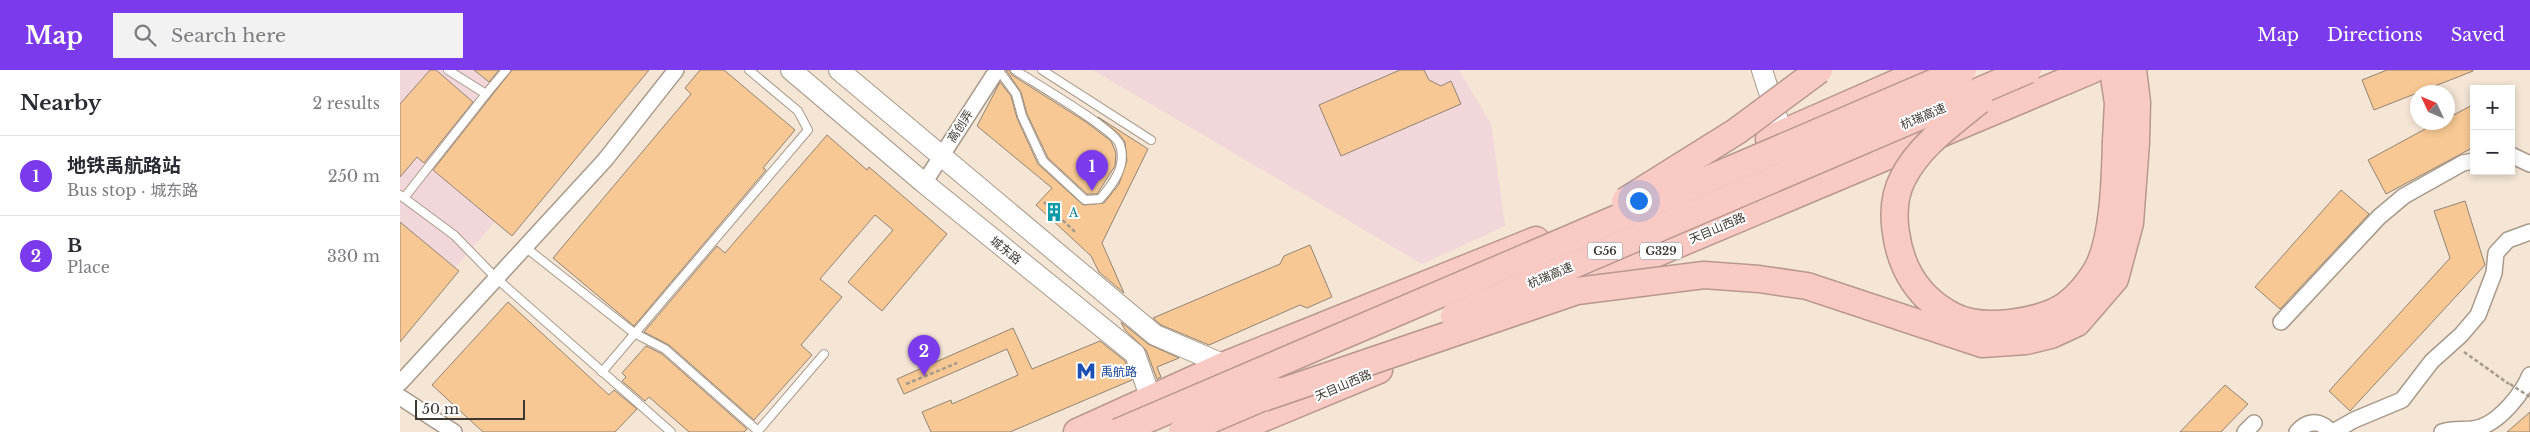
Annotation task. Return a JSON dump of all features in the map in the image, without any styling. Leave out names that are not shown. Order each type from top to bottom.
[{"type":"highway","points":[[1542,252],[1737,131],[1818,70]]},
{"type":"highway","points":[[1077,432],[1225,365],[1607,211],[1926,70]]},
{"type":"highway","name":"杭瑞高速","points":[[1118,432],[1542,252],[1963,70]]},
{"type":"highway","name":"杭瑞高速","points":[[1182,432],[1266,416],[2028,70]]},
{"type":"highway","name":"天目山西路","points":[[1230,432],[2092,70]]},
{"type":"highway","points":[[2002,82],[1951,124],[1914,158],[1895,195],[1894,224],[1897,245],[1905,269],[1918,290],[1954,317],[1985,324],[2022,322],[2044,316],[2066,306],[2083,289],[2097,269],[2110,219],[2115,167],[2118,103],[2114,70]]},
{"type":"highway","points":[[1266,416],[1577,290],[1704,274],[1807,286],[1982,344],[2026,341],[2051,335],[2077,322],[2098,301],[2115,279],[2124,250],[2130,223],[2135,168],[2137,102],[2133,70]]},
{"type":"street","points":[[400,383],[605,160],[676,70]]},
{"type":"street","name":"城东路","points":[[791,70],[924,183],[1135,354],[1151,399]]},
{"type":"street","points":[[839,70],[1155,335],[1225,365],[1266,416]]},
{"type":"street","points":[[1762,70],[1782,133]]},
{"type":"street","name":"高创弄","points":[[924,183],[997,71]]},
{"type":"street","points":[[2515,157],[2530,164]]},
{"type":"street","points":[[2281,322],[2379,217],[2404,196],[2463,163],[2470,162]]},
{"type":"street","points":[[2333,432],[2354,420],[2402,400],[2432,361],[2478,315],[2494,273],[2496,253],[2508,240],[2530,232]]},
{"type":"street","points":[[2442,432],[2481,428],[2497,418],[2514,399],[2530,375]]},
{"type":"street","points":[[400,397],[454,432]]},
{"type":"street","points":[[1151,399],[1209,432]]},
{"type":"street","points":[[2297,432],[2302,426],[2314,422],[2321,423],[2328,429],[2328,432]]},
{"type":"lane","points":[[448,70],[486,94]]},
{"type":"lane","points":[[506,70],[402,196],[454,236],[496,278],[671,432]]},
{"type":"lane","points":[[602,372],[808,130],[798,111],[749,70]]},
{"type":"lane","points":[[997,71],[1016,94],[1022,116],[1043,161],[1085,200],[1100,199],[1115,182],[1122,161],[1120,143],[1108,130],[1015,70]]},
{"type":"lane","points":[[1042,70],[1151,140]]},
{"type":"lane","points":[[526,247],[634,333],[664,350],[758,431],[824,354]]},
{"type":"path","points":[[1044,202],[1075,232]]},
{"type":"path","points":[[2452,343],[2530,397]]},
{"type":"path","points":[[906,384],[957,363]]},
{"type":"shaded area","points":[[400,70],[627,70],[400,331]]},
{"type":"shaded area","points":[[1093,70],[1459,70],[1491,124],[1505,226],[1422,264]]},
{"type":"building","points":[[430,70],[436,70],[473,102],[424,163],[417,157],[400,177],[400,104]]},
{"type":"building","points":[[474,70],[499,70],[489,82]]},
{"type":"building","points":[[512,70],[649,70],[512,236],[433,170]]},
{"type":"building","points":[[700,70],[724,70],[795,130],[763,168],[766,170],[634,326],[553,258],[691,94],[685,88]]},
{"type":"building","points":[[1006,70],[1009,70],[1012,75],[1086,122],[1111,141],[1116,153],[1115,166],[1097,194],[1087,194],[1048,158],[1027,114],[1021,92]]},
{"type":"building","points":[[1400,70],[1424,70],[1429,80],[1441,86],[1451,81],[1461,104],[1341,156],[1319,105]]},
{"type":"building","points":[[2387,70],[2473,70],[2437,85],[2410,85],[2410,96],[2374,110],[2362,80]]},
{"type":"building","points":[[1000,82],[1011,96],[1017,118],[1038,164],[1083,205],[1104,203],[1119,184],[1127,161],[1125,142],[1119,134],[1098,117],[1148,149],[1102,243],[1124,293],[1099,272],[1091,256],[1036,205],[1052,188],[977,126]]},
{"type":"building","points":[[2470,106],[2470,149],[2386,194],[2368,160],[2423,130],[2455,130],[2455,114]]},
{"type":"building","points":[[827,135],[867,170],[869,167],[947,234],[882,311],[848,282],[893,230],[875,215],[820,279],[842,297],[801,345],[812,355],[754,420],[669,345],[644,332],[717,246],[725,253]]},
{"type":"building","points":[[2341,190],[2369,214],[2280,309],[2255,287]]},
{"type":"building","points":[[2465,201],[2485,265],[2350,411],[2329,391],[2450,258],[2434,211]]},
{"type":"building","points":[[400,222],[459,271],[400,342]]},
{"type":"building","points":[[1310,245],[1332,297],[1307,308],[1300,305],[1209,345],[1161,325],[1153,318],[1280,264],[1284,256]]},
{"type":"building","points":[[508,302],[609,395],[614,390],[637,409],[615,432],[483,432],[432,385]]},
{"type":"building","points":[[1121,322],[1148,344],[1179,358],[1157,367],[1161,377],[1157,379],[1146,350],[1125,330]]},
{"type":"building","points":[[1013,328],[1032,369],[1100,341],[1125,361],[1132,380],[1010,432],[931,432],[922,412],[951,400],[952,404],[1018,375],[1007,349],[904,394],[897,379]]},
{"type":"building","points":[[646,346],[662,354],[747,429],[744,432],[689,432],[649,397],[645,401],[622,381],[626,377],[622,373]]},
{"type":"building","points":[[2225,385],[2248,404],[2221,432],[2180,432]]},
{"type":"building","points":[[2530,412],[2530,432],[2507,432]]},
{"type":"place","name":"地铁禹航路站","points":[[1092,191]]},
{"type":"place","name":"A","points":[[1054,212]]},
{"type":"place","name":"禹航路","points":[[1086,371]]},
{"type":"place","name":"B","points":[[924,376]]}]
